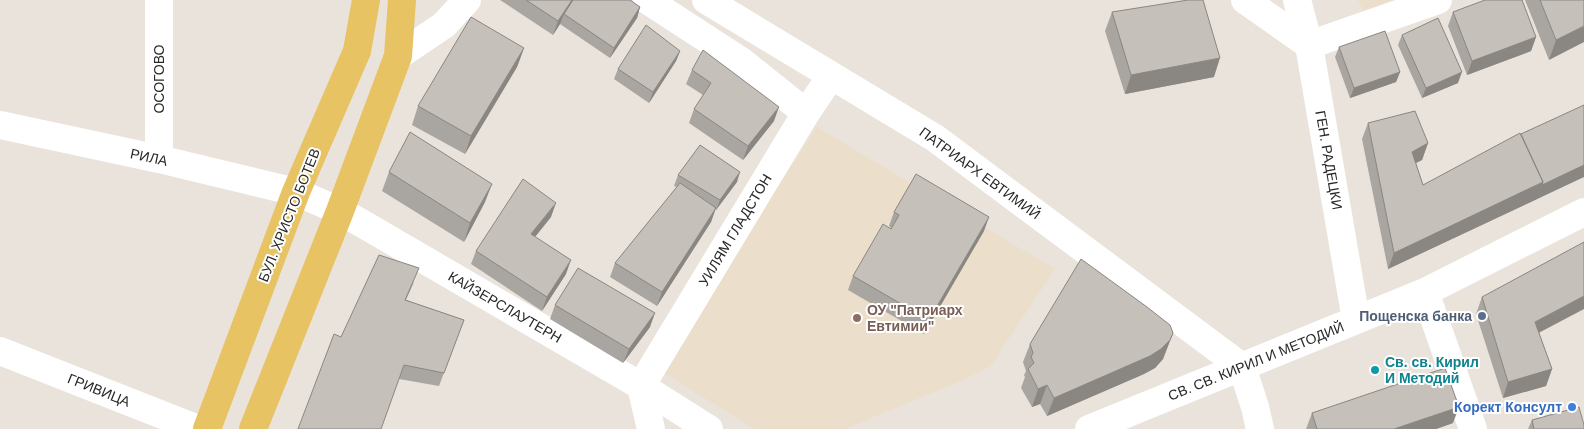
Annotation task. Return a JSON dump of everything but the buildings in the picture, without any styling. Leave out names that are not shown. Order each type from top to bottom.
[{"type":"main road","name":"БУЛ. ХРИСТО БОТЕВ","points":[[207,429],[296,192],[357,51],[366,0]]},
{"type":"main road","points":[[253,429],[340,210],[398,56],[402,0]]},
{"type":"street","name":"ОСОГОВО","points":[[159,0],[159,159]]},
{"type":"street","points":[[398,56],[444,25],[467,0]]},
{"type":"street","points":[[647,0],[741,61],[806,113]]},
{"type":"street","name":"ПАТРИАРХ ЕВТИМИЙ","points":[[706,0],[935,138],[1242,367]]},
{"type":"street","points":[[1245,0],[1309,45],[1438,0]]},
{"type":"street","name":"ГЕН. РАДЕЦКИ","points":[[1298,0],[1309,45],[1356,320]]},
{"type":"street","name":"УИЛЯМ ГЛАДСТОН","points":[[641,386],[806,113],[831,76]]},
{"type":"street","name":"РИЛА","points":[[0,125],[159,159],[296,192]]},
{"type":"street","name":"КАЙЗЕРСЛАУТЕРН","points":[[296,192],[340,210],[641,386],[709,429]]},
{"type":"street","name":"СВ. СВ. КИРИЛ И МЕТОДИЙ","points":[[1089,429],[1425,292],[1584,212]]},
{"type":"street","points":[[1425,292],[1472,429]]},
{"type":"street","name":"ГРИВИЦА","points":[[0,351],[198,429]]},
{"type":"street","points":[[1242,367],[1260,429]]},
{"type":"street","points":[[641,386],[651,429]]},
{"type":"shaded area","points":[[1358,0],[1392,0],[1364,12]]},
{"type":"shaded area","name":"ОУ \"Патриарх Евтимии\"","points":[[817,127],[1055,269],[990,367],[845,429],[755,429],[657,369]]},
{"type":"place","name":"Пощенска банка","points":[[1482,316]]},
{"type":"place","name":"ОУ \"Патриарх Евтимии\"","points":[[857,318]]},
{"type":"place","name":"Св. св. Кирил И Методий","points":[[1375,370]]},
{"type":"place","name":"Корект Консулт","points":[[1572,407]]}]
